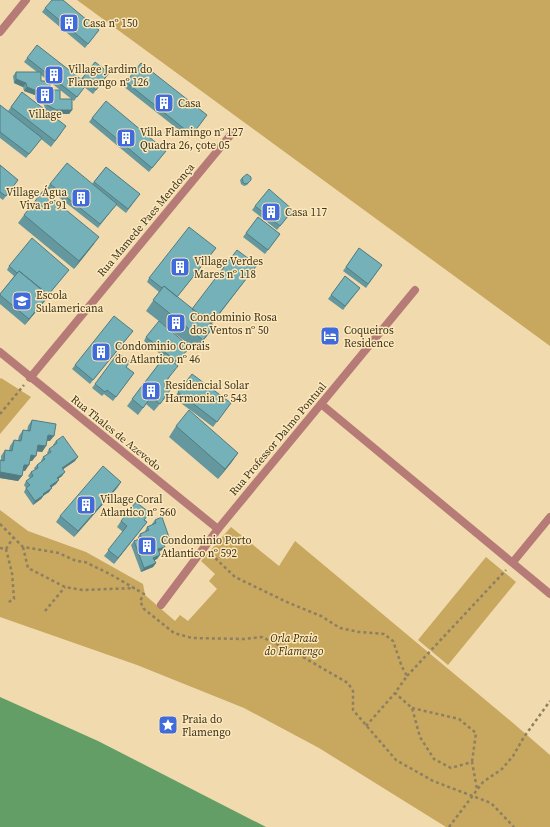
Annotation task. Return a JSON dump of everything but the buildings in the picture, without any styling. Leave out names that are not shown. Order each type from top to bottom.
[{"type":"street","points":[[0,32],[26,0]]},
{"type":"street","name":"Rua Mamede Paes Mendonça","points":[[30,378],[233,132]]},
{"type":"street","name":"Rua Professor Dalmo Pontual","points":[[160,605],[204,546],[415,290]]},
{"type":"street","name":"Rua Thales de Azevedo","points":[[0,352],[30,378],[218,529]]},
{"type":"street","points":[[321,404],[550,594]]},
{"type":"street","points":[[513,562],[550,517]]},
{"type":"path","points":[[0,414],[30,378]]},
{"type":"path","points":[[0,524],[23,547],[28,568],[65,587],[83,590],[136,588]]},
{"type":"path","points":[[6,549],[14,538]]},
{"type":"path","points":[[204,546],[235,577],[289,603],[321,616],[340,628],[359,632],[384,634],[393,641],[402,667],[407,676]]},
{"type":"path","points":[[23,547],[59,553],[76,561],[85,562],[136,588],[144,594],[140,601],[144,609],[174,634],[192,638],[244,639],[262,637],[304,657],[336,675],[348,683],[353,691],[353,710],[396,760],[433,781],[491,803],[514,827]]},
{"type":"path","points":[[0,548],[6,549]]},
{"type":"path","points":[[6,549],[14,588],[14,599],[7,603]]},
{"type":"path","points":[[366,726],[395,693],[407,676],[513,562]]},
{"type":"path","points":[[45,611],[65,587]]},
{"type":"path","points":[[395,693],[412,708],[459,719],[476,733],[472,762],[477,789]]},
{"type":"path","points":[[449,827],[483,782],[502,769],[513,756],[524,737],[550,701]]},
{"type":"path","points":[[412,708],[420,737],[434,759],[451,768],[472,762]]},
{"type":"green space","points":[[77,0],[550,0],[550,346]]},
{"type":"green space","points":[[1,378],[31,397],[0,434],[0,379]]},
{"type":"green space","name":"Orla Praia do Flamengo","points":[[0,510],[28,531],[86,552],[143,584],[145,595],[175,621],[180,615],[188,621],[217,589],[209,581],[215,574],[201,561],[231,527],[279,566],[295,541],[550,755],[550,827],[446,827],[319,748],[244,708],[137,665],[0,617]]},
{"type":"green space","points":[[486,557],[516,582],[448,665],[418,640]]},
{"type":"shaded area","points":[[0,697],[98,741],[266,827],[0,827]]},
{"type":"place","name":"Casa nº 150","points":[[69,23]]},
{"type":"place","name":"Village Jardim do Flamengo nº 126","points":[[54,75]]},
{"type":"place","name":"Village","points":[[45,95]]},
{"type":"place","name":"Casa","points":[[164,103]]},
{"type":"place","name":"Villa Flamingo nº 127 Quadra 26, çote 05","points":[[126,138]]},
{"type":"place","name":"Village Água Viva nº 91","points":[[81,198]]},
{"type":"place","name":"Casa 117","points":[[271,212]]},
{"type":"place","name":"Village Verdes Mares nº 118","points":[[180,267]]},
{"type":"place","name":"Escola Sulamericana","points":[[22,301]]},
{"type":"place","name":"Condominio Rosa dos Ventos nº 50","points":[[176,323]]},
{"type":"place","name":"Coqueiros Residence","points":[[330,336]]},
{"type":"place","name":"Condominio Corais do Atlantico nº 46","points":[[101,352]]},
{"type":"place","name":"Residencial Solar Harmonia nº 543","points":[[151,391]]},
{"type":"place","name":"Village Coral Atlantico nº 560","points":[[86,505]]},
{"type":"place","name":"Condominio Porto Atlantico nº 592","points":[[147,546]]},
{"type":"place","name":"Praia do Flamengo","points":[[168,725]]}]
